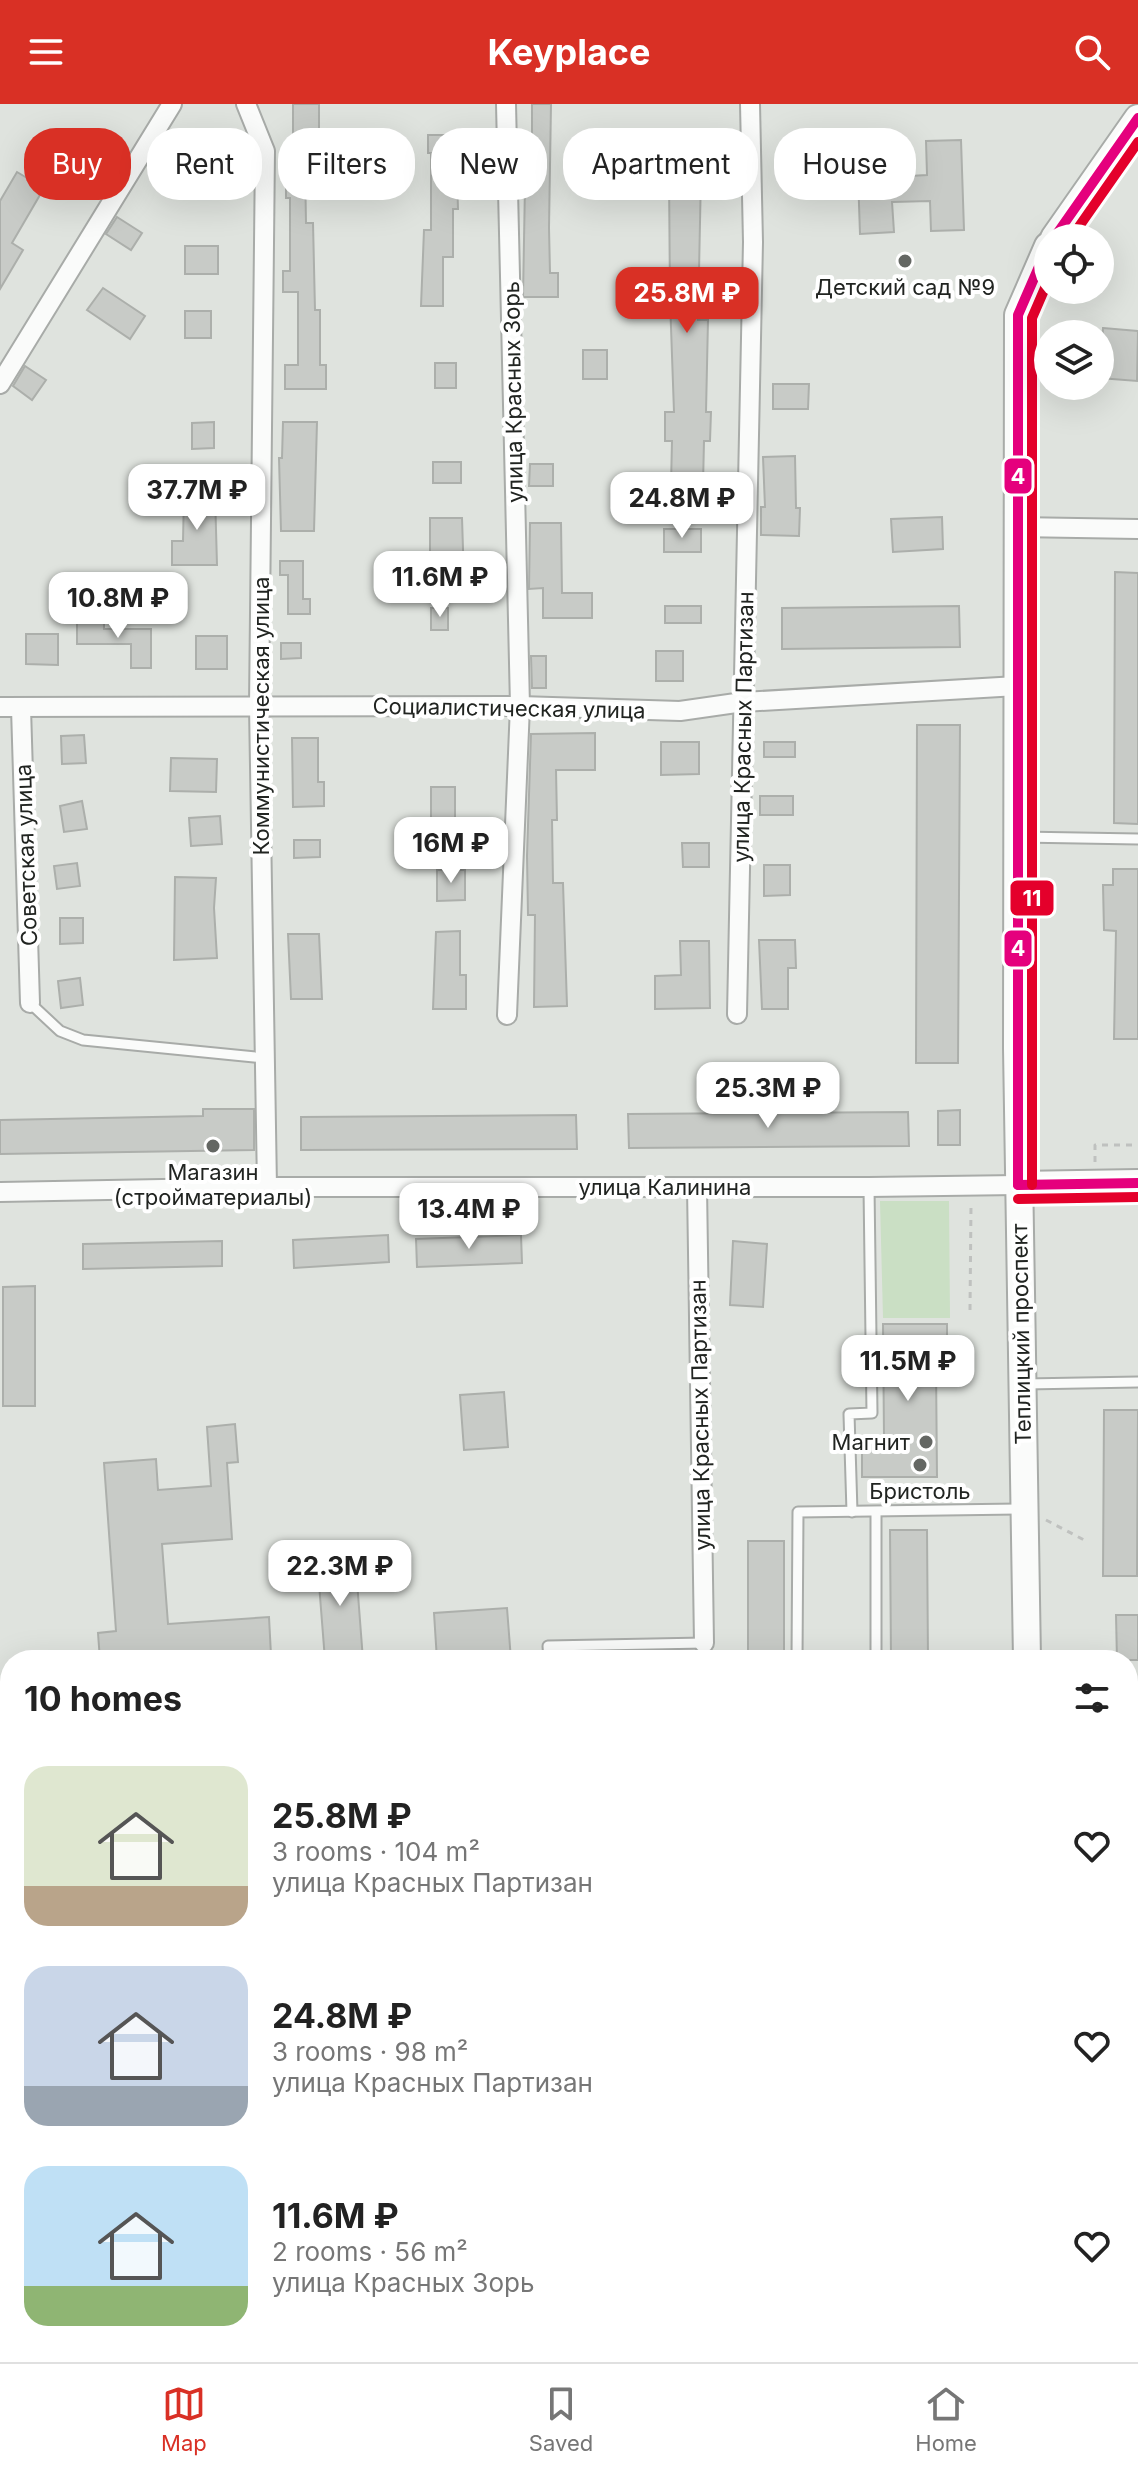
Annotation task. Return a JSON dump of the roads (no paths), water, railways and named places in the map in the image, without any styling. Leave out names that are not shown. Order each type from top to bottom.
[{"type":"main road","points":[[1064,224],[1138,118]]},
{"type":"main road","name":"Теплицкий проспект","points":[[1027,1650],[1018,1185],[1018,315],[1034,278]]},
{"type":"main road","name":"улица Калинина","points":[[1018,1185],[1138,1183]]},
{"type":"street","points":[[0,384],[172,104]]},
{"type":"street","name":"Коммунистическая улица","points":[[246,104],[265,151],[259,706],[267,1187]]},
{"type":"street","name":"улица Красных Зорь","points":[[506,104],[520,706],[507,1015]]},
{"type":"street","name":"улица Красных Партизан","points":[[737,1014],[753,242],[750,104]]},
{"type":"street","points":[[1017,527],[1138,529]]},
{"type":"street","name":"Социалистическая улица","points":[[0,707],[520,706],[680,711],[743,702],[1017,686]]},
{"type":"street","name":"Советская улица","points":[[21,708],[30,1003]]},
{"type":"street","name":"улица Калинина","points":[[0,1192],[267,1187],[1018,1185]]},
{"type":"street","name":"улица Красных Партизан","points":[[697,1187],[704,1643]]},
{"type":"lane","points":[[1017,837],[1138,839]]},
{"type":"lane","points":[[30,1003],[60,1031],[83,1040],[265,1058]]},
{"type":"lane","points":[[852,1512],[849,1414],[872,1413],[869,1187]]},
{"type":"lane","points":[[1023,1384],[1138,1382]]},
{"type":"lane","points":[[797,1650],[798,1512],[1025,1509]]},
{"type":"lane","points":[[876,1512],[876,1650]]},
{"type":"lane","points":[[548,1650],[548,1646],[704,1643]]},
{"type":"place","name":"Детский сад №9","points":[[905,261]]},
{"type":"place","name":"Магазин (стройматериалы)","points":[[213,1146]]},
{"type":"place","name":"Магнит","points":[[926,1442]]},
{"type":"place","name":"Бристоль","points":[[920,1465]]}]
